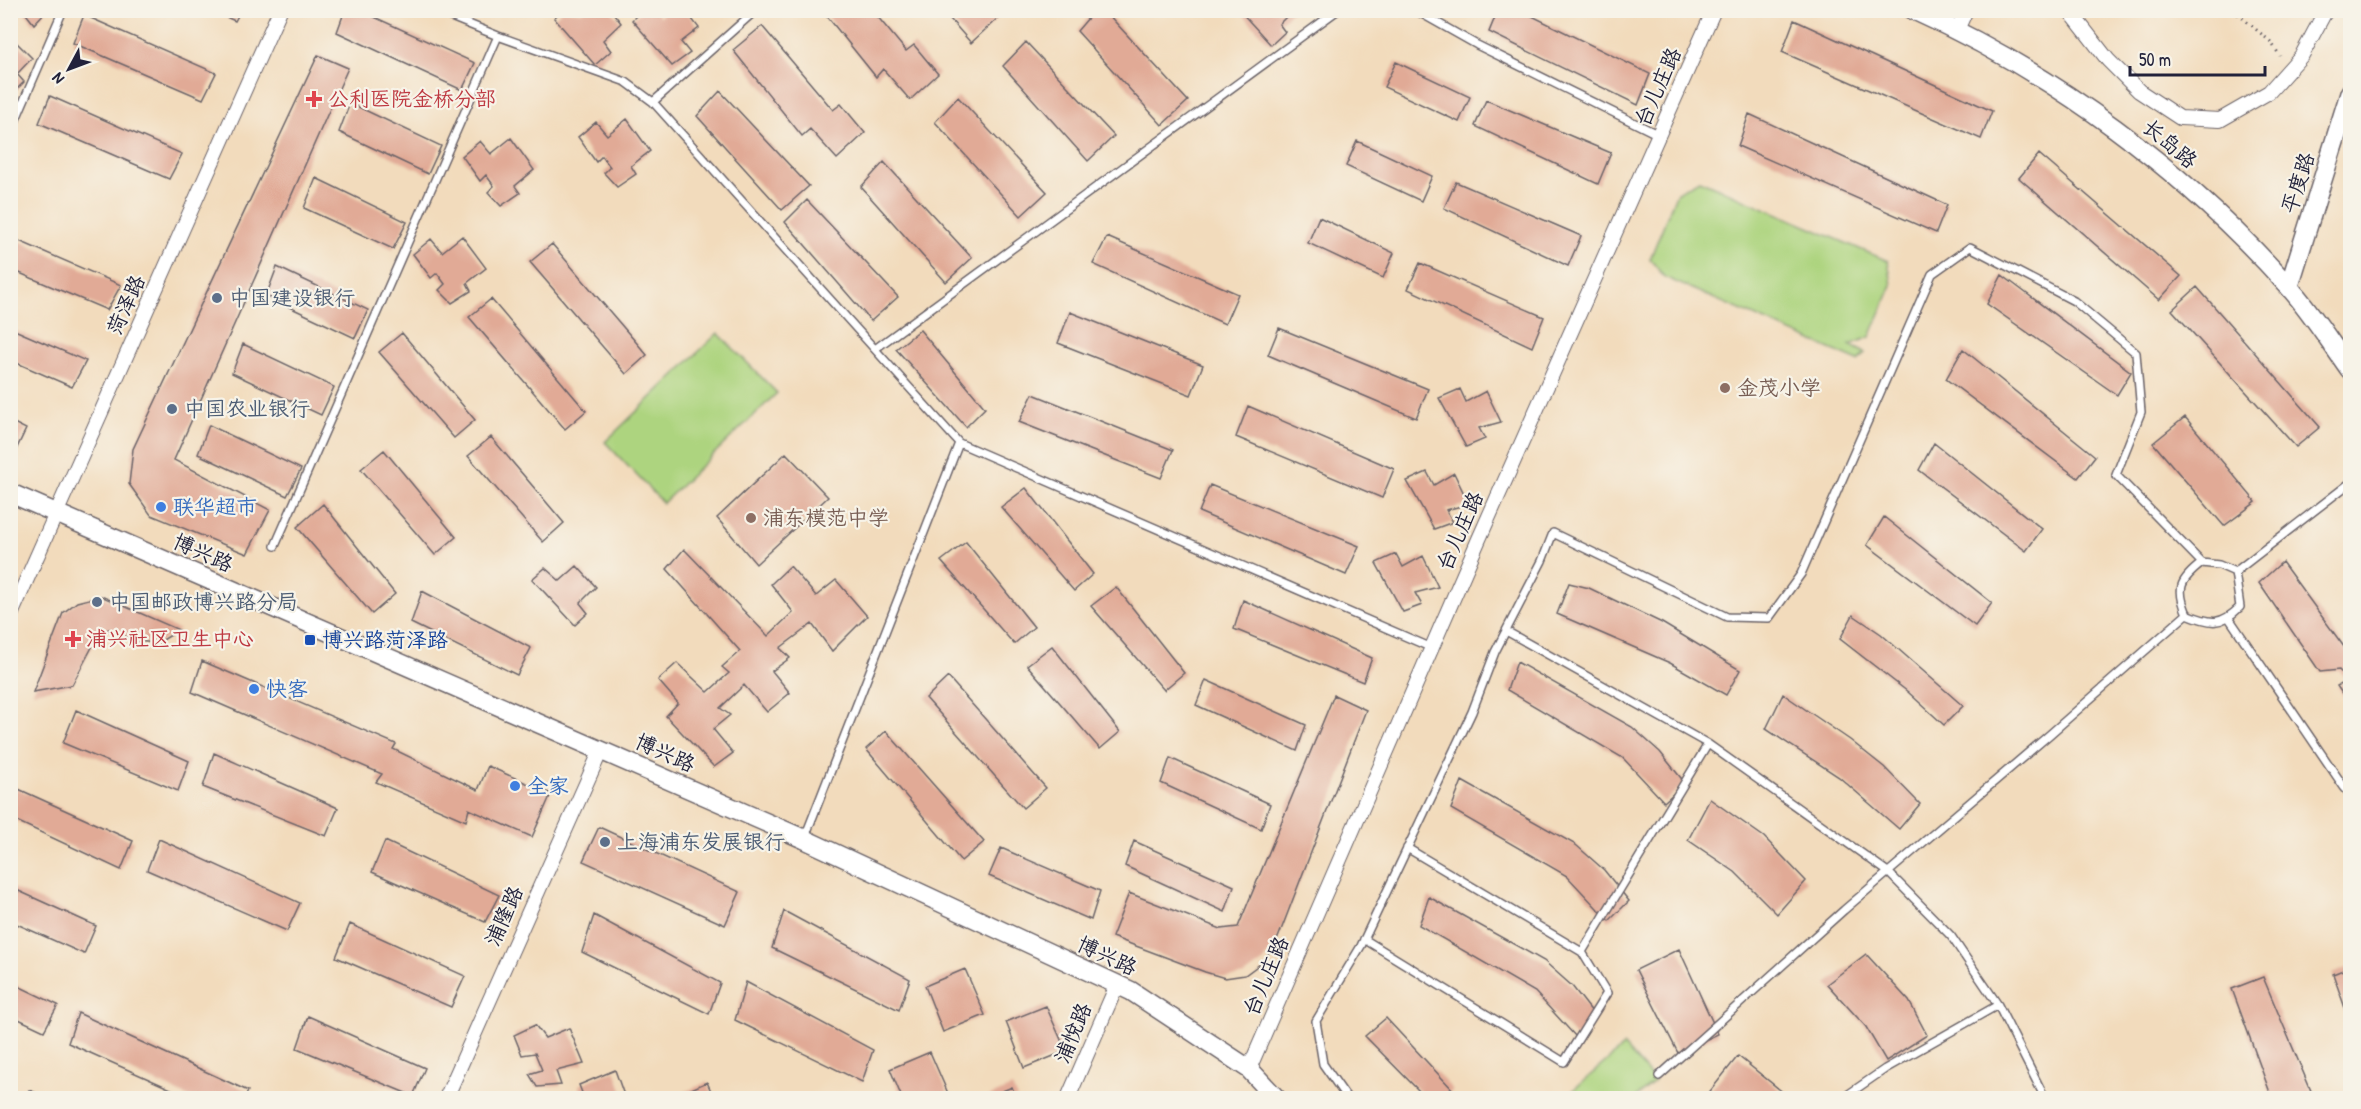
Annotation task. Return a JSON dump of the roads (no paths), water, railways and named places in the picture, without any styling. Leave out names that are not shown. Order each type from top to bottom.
[{"type":"street","name":"菏泽路","points":[[10,617],[280,10]]},
{"type":"street","name":"台儿庄路","points":[[1248,1069],[1714,10]]},
{"type":"street","name":"长岛路","points":[[1913,10],[1957,30],[2033,74],[2111,124],[2163,165],[2228,225],[2289,287],[2350,370]]},
{"type":"street","points":[[1957,30],[1965,10]]},
{"type":"street","points":[[2070,10],[2108,60],[2139,91],[2180,118],[2220,120],[2269,92],[2302,56],[2326,10]]},
{"type":"street","name":"平度路","points":[[2289,287],[2350,92]]},
{"type":"street","name":"博兴路","points":[[10,493],[804,839],[1131,991],[1248,1069],[1276,1098]]},
{"type":"street","name":"浦隆路","points":[[446,1098],[601,750]]},
{"type":"street","name":"浦悦路","points":[[1068,1098],[1117,985]]},
{"type":"lane","points":[[10,133],[63,10]]},
{"type":"lane","points":[[434,10],[498,36],[626,82],[653,102],[959,443],[1432,648]]},
{"type":"lane","points":[[653,102],[756,10]]},
{"type":"lane","points":[[875,349],[1338,10]]},
{"type":"lane","points":[[1415,10],[1477,45],[1659,135]]},
{"type":"lane","points":[[275,546],[498,36]]},
{"type":"lane","points":[[1347,1098],[1323,1064],[1316,1021],[1364,939],[1472,712],[1495,652],[1542,561],[1553,533],[1727,618],[1769,618],[1801,574],[1932,274],[1970,247],[2074,301],[2136,353],[2141,412],[2116,475],[2202,563],[2219,565],[2235,572]]},
{"type":"lane","points":[[804,839],[959,443]]},
{"type":"lane","points":[[2235,572],[2350,483]]},
{"type":"lane","points":[[2202,563],[2185,576],[2180,597],[2187,614],[2208,623],[2229,618],[2240,607],[2235,572]]},
{"type":"lane","points":[[1659,1076],[1888,872],[2187,614]]},
{"type":"lane","points":[[2229,618],[2343,787],[2350,794]]},
{"type":"lane","points":[[1506,631],[1708,744],[1888,872],[1951,936],[1998,1005],[2045,1098]]},
{"type":"lane","points":[[1582,952],[1708,744]]},
{"type":"lane","points":[[1364,939],[1564,1062],[1607,993],[1582,952],[1407,848]]},
{"type":"lane","points":[[1843,1098],[1885,1069],[1998,1005]]},
{"type":"place","name":"公利医院金桥分部","points":[[314,99]]},
{"type":"place","name":"中国建设银行","points":[[217,298]]},
{"type":"place","name":"金茂小学","points":[[1725,388]]},
{"type":"place","name":"中国农业银行","points":[[172,409]]},
{"type":"place","name":"联华超市","points":[[161,507]]},
{"type":"place","name":"浦东模范中学","points":[[751,518]]},
{"type":"place","name":"中国邮政博兴路分局","points":[[97,602]]},
{"type":"place","name":"浦兴社区卫生中心","points":[[73,639]]},
{"type":"place","name":"博兴路菏泽路","points":[[310,640]]},
{"type":"place","name":"快客","points":[[254,689]]},
{"type":"place","name":"全家","points":[[515,786]]},
{"type":"place","name":"上海浦东发展银行","points":[[605,842]]}]
